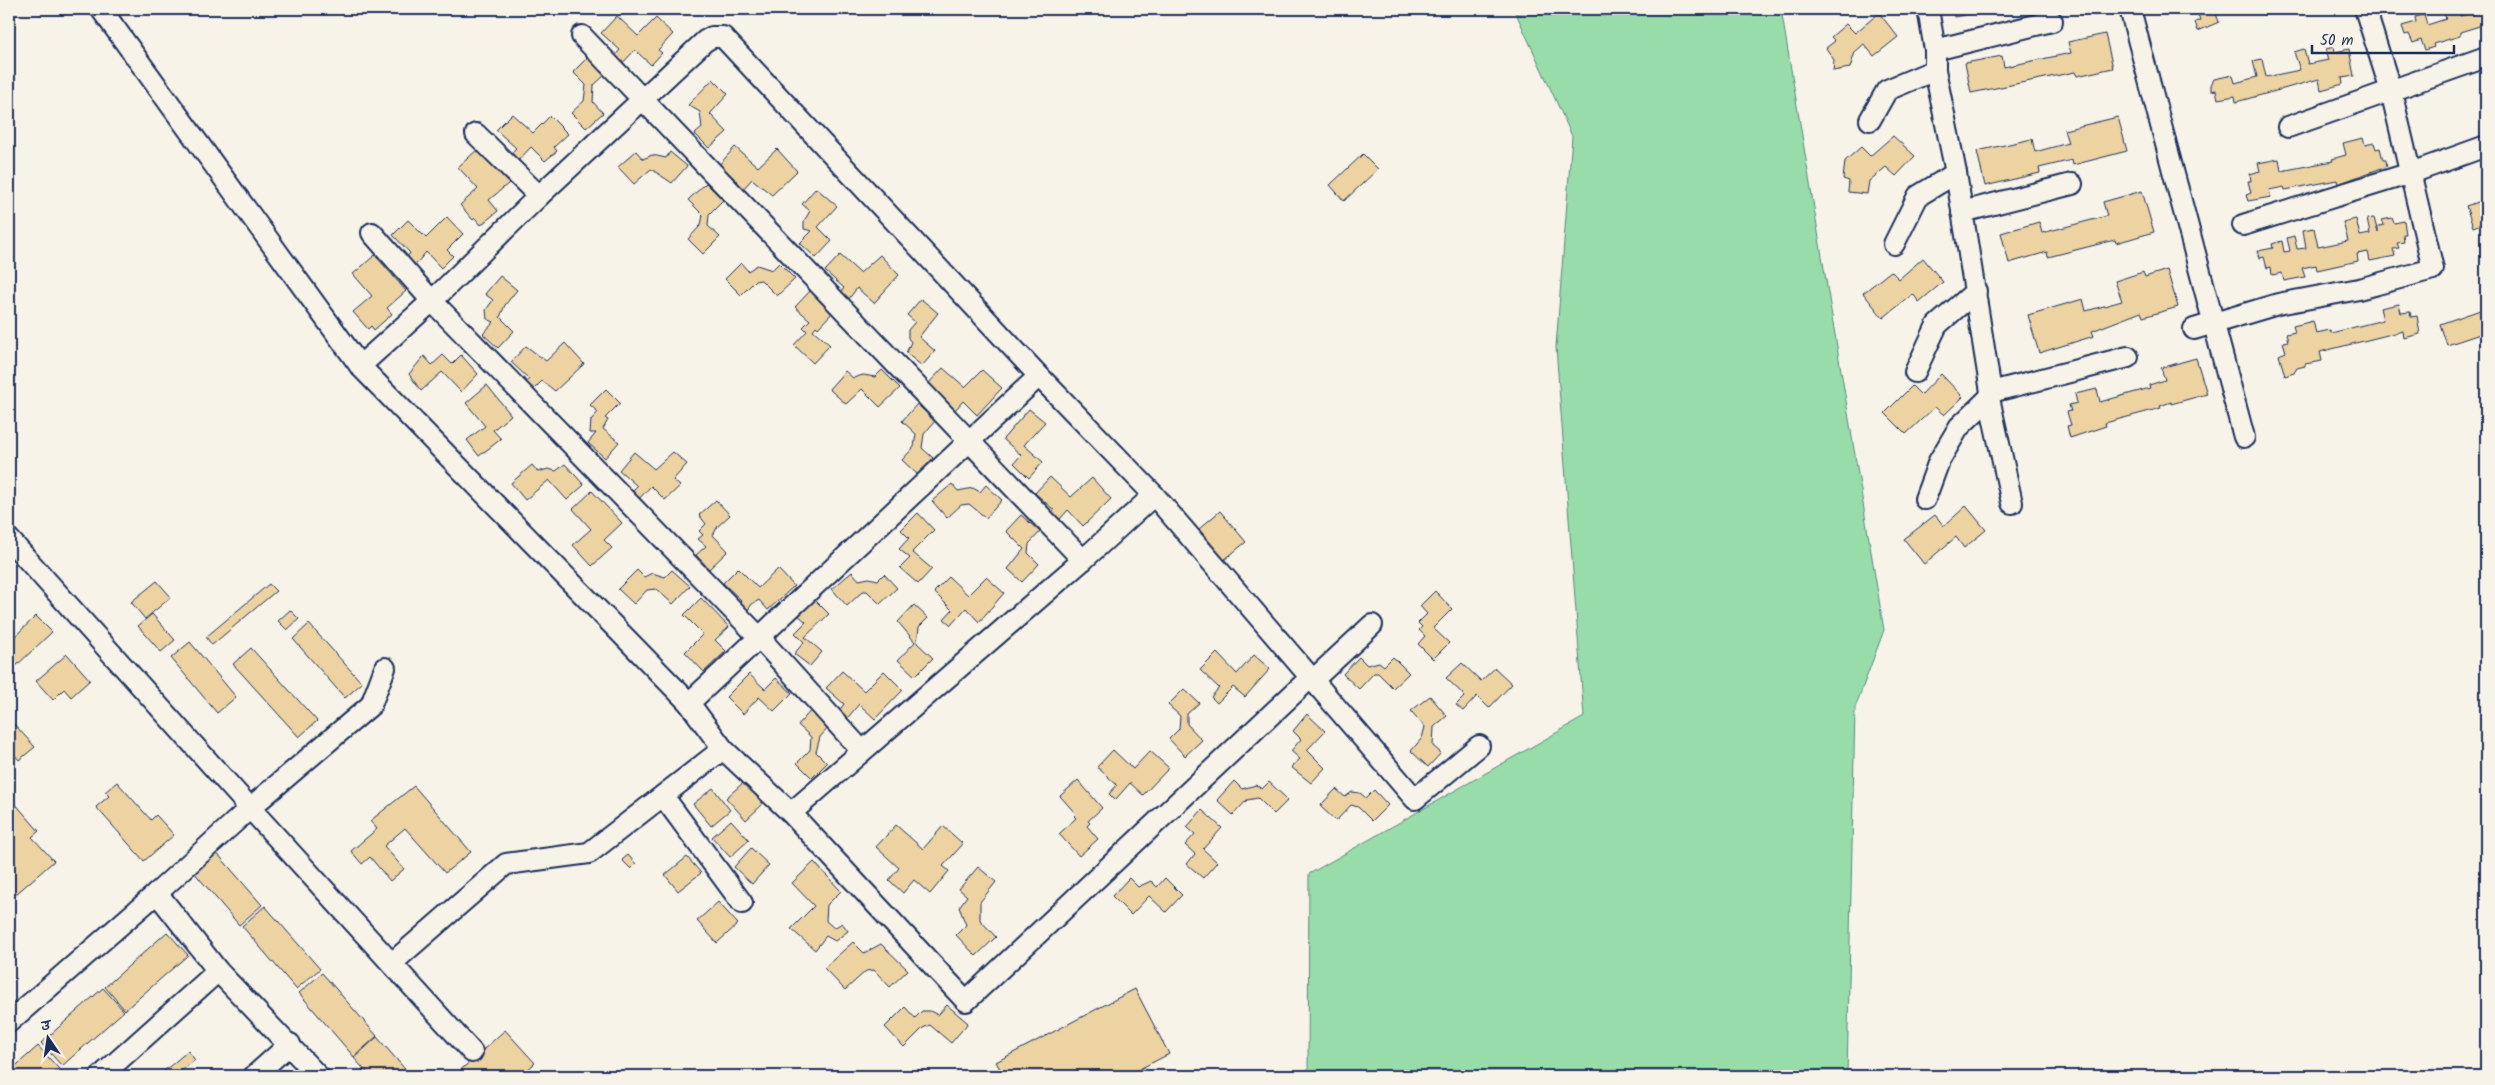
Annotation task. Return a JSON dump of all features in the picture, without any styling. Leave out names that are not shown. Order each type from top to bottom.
[{"type":"street","points":[[101,9],[360,366],[689,703],[723,749],[791,813],[966,1001],[1311,679],[1372,625]]},
{"type":"street","points":[[1928,9],[1935,50],[1935,70],[1956,173],[1976,291],[1990,395],[2012,503]]},
{"type":"street","points":[[2130,9],[2244,437]]},
{"type":"street","points":[[2194,329],[2278,304],[2359,288],[2432,269],[2391,91],[2365,9]]},
{"type":"street","points":[[1935,50],[2052,21]]},
{"type":"street","points":[[582,36],[1083,560]]},
{"type":"street","points":[[360,366],[432,301],[538,196],[705,41],[712,37],[723,37],[1039,376],[1154,495],[1415,799],[1479,746]]},
{"type":"street","points":[[2288,127],[2486,57]]},
{"type":"street","points":[[1870,120],[1887,90],[1935,70]]},
{"type":"street","points":[[476,134],[538,196]]},
{"type":"street","points":[[2243,225],[2411,173],[2486,146]]},
{"type":"street","points":[[1894,244],[1918,196],[1956,173]]},
{"type":"street","points":[[1962,212],[2072,184]]},
{"type":"street","points":[[372,233],[432,301],[758,636],[862,751]]},
{"type":"street","points":[[1915,372],[1937,325],[1976,291]]},
{"type":"street","points":[[1925,499],[1939,461],[1959,427],[1990,395],[2128,357]]},
{"type":"street","points":[[689,703],[758,636],[970,442],[1039,376]]},
{"type":"street","points":[[791,813],[1083,560],[1154,495]]},
{"type":"street","points":[[9,539],[472,1052]]},
{"type":"street","points":[[9,1022],[157,893],[250,808],[371,705],[385,668]]},
{"type":"street","points":[[392,963],[506,864],[589,853],[723,749]]},
{"type":"street","points":[[663,796],[742,903]]},
{"type":"street","points":[[157,893],[218,972],[290,1044],[318,1076]]},
{"type":"street","points":[[101,1076],[218,972]]},
{"type":"street","points":[[254,1076],[290,1044]]},
{"type":"green space","points":[[1514,9],[1781,9],[1884,630],[1855,708],[1847,1076],[1308,1076],[1309,874],[1584,717],[1556,347],[1572,136]]},
{"type":"building","points":[[1952,9],[1997,9],[1954,17]]},
{"type":"building","points":[[2196,9],[2224,9],[2215,11],[2219,22],[2198,31],[2195,22],[2200,20]]},
{"type":"building","points":[[2443,9],[2458,9],[2460,16],[2486,9],[2486,24],[2460,32],[2460,36],[2433,44],[2434,47],[2425,50],[2421,40],[2413,43],[2409,34],[2405,35],[2402,26],[2416,22],[2415,17],[2424,15],[2427,25],[2446,19]]},
{"type":"building","points":[[1879,13],[1898,37],[1874,56],[1864,44],[1855,52],[1850,68],[1833,71],[1834,60],[1826,48],[1835,41],[1831,37],[1846,24],[1855,33]]},
{"type":"building","points":[[617,16],[638,36],[656,18],[673,34],[658,50],[662,53],[651,65],[635,50],[619,67],[612,59],[620,50],[601,33]]},
{"type":"building","points":[[2105,34],[2113,68],[2077,76],[2075,72],[1971,93],[1965,63],[2002,56],[2004,67],[2071,53],[2068,42]]},
{"type":"building","points":[[2334,47],[2335,52],[2349,49],[2354,76],[2342,78],[2343,84],[2321,90],[2319,79],[2236,102],[2235,96],[2218,99],[2216,90],[2211,91],[2214,79],[2233,75],[2235,83],[2257,77],[2253,61],[2262,59],[2266,77],[2300,70],[2294,52],[2304,49],[2308,64],[2329,60],[2326,49]]},
{"type":"building","points":[[589,56],[606,74],[594,85],[593,102],[603,113],[586,128],[571,113],[584,101],[586,85],[573,72]]},
{"type":"building","points":[[713,79],[728,94],[710,114],[727,132],[709,148],[695,134],[702,128],[700,112],[688,105]]},
{"type":"building","points":[[512,114],[533,133],[550,116],[568,134],[554,147],[557,151],[545,161],[531,147],[515,164],[507,158],[516,148],[496,130]]},
{"type":"building","points":[[2118,117],[2127,151],[2073,165],[2072,160],[2039,168],[2040,173],[1985,186],[1977,151],[2032,139],[2035,152],[2068,143],[2064,130]]},
{"type":"building","points":[[1893,136],[1915,156],[1896,176],[1886,167],[1869,181],[1867,194],[1848,192],[1849,181],[1843,179],[1845,161],[1861,147],[1870,156]]},
{"type":"building","points":[[2363,138],[2365,145],[2374,143],[2376,149],[2380,148],[2383,160],[2386,160],[2387,166],[2338,184],[2337,180],[2285,190],[2284,187],[2269,190],[2271,197],[2248,201],[2246,195],[2251,193],[2248,181],[2251,181],[2250,174],[2260,171],[2258,163],[2279,159],[2281,171],[2333,161],[2332,159],[2346,155],[2343,143]]},
{"type":"building","points":[[735,147],[758,167],[777,149],[797,171],[772,195],[752,179],[737,196],[730,191],[738,182],[719,165]]},
{"type":"building","points":[[478,149],[509,183],[489,200],[498,211],[481,225],[475,218],[473,220],[460,205],[478,189],[458,167]]},
{"type":"building","points":[[636,151],[643,159],[652,155],[666,158],[670,152],[687,166],[672,183],[651,169],[634,184],[618,167]]},
{"type":"building","points":[[1363,154],[1378,169],[1344,201],[1330,185]]},
{"type":"building","points":[[706,183],[723,200],[709,214],[708,226],[720,237],[703,254],[688,239],[701,225],[703,215],[688,200]]},
{"type":"building","points":[[816,188],[837,206],[818,227],[832,241],[816,258],[800,243],[812,231],[804,229],[804,221],[810,211],[802,204]]},
{"type":"building","points":[[2142,191],[2154,232],[2116,243],[2115,240],[2048,257],[2047,252],[2009,263],[2001,233],[2039,222],[2042,233],[2107,216],[2103,202]]},
{"type":"building","points":[[2486,199],[2486,222],[2473,227],[2466,206]]},
{"type":"building","points":[[447,217],[463,234],[447,250],[453,256],[441,268],[426,252],[412,269],[403,262],[410,253],[393,235],[408,220],[426,238]]},
{"type":"building","points":[[2374,218],[2378,233],[2378,227],[2384,225],[2382,220],[2392,218],[2394,223],[2404,221],[2406,234],[2403,234],[2404,242],[2397,243],[2399,248],[2393,249],[2395,256],[2370,261],[2368,252],[2357,254],[2358,261],[2317,270],[2316,265],[2302,268],[2305,277],[2284,281],[2282,273],[2272,275],[2271,267],[2267,268],[2264,257],[2260,258],[2258,251],[2273,248],[2272,244],[2282,241],[2284,252],[2290,251],[2287,238],[2294,236],[2297,249],[2306,248],[2303,230],[2314,228],[2318,247],[2348,241],[2343,222],[2356,219],[2360,236],[2370,234],[2367,219]]},
{"type":"building","points":[[375,255],[406,291],[387,308],[392,314],[374,330],[371,326],[368,329],[353,312],[372,296],[353,274]]},
{"type":"building","points":[[840,255],[860,273],[880,255],[899,275],[874,303],[857,288],[845,304],[836,298],[844,288],[825,271]]},
{"type":"building","points":[[1923,258],[1943,282],[1919,302],[1913,294],[1883,318],[1863,293],[1891,271],[1899,279]]},
{"type":"building","points":[[741,263],[748,271],[757,265],[772,270],[779,263],[795,279],[777,296],[761,280],[755,281],[741,295],[725,279]]},
{"type":"building","points":[[2167,270],[2178,307],[2143,317],[2141,312],[2092,331],[2094,336],[2039,353],[2028,315],[2083,299],[2086,311],[2122,301],[2115,281],[2143,272],[2145,277]]},
{"type":"building","points":[[500,276],[517,290],[505,305],[500,317],[514,331],[498,348],[483,334],[494,322],[487,319],[486,310],[493,300],[485,294]]},
{"type":"building","points":[[811,290],[833,312],[818,328],[816,326],[813,330],[830,345],[813,363],[794,345],[807,331],[803,327],[810,320],[795,307]]},
{"type":"building","points":[[921,299],[938,313],[919,337],[935,351],[922,366],[906,353],[911,342],[908,338],[908,330],[915,322],[907,315]]},
{"type":"building","points":[[2399,304],[2401,313],[2410,312],[2411,317],[2417,316],[2420,334],[2404,338],[2403,331],[2320,352],[2322,361],[2305,364],[2305,366],[2297,368],[2294,373],[2285,376],[2279,355],[2286,352],[2283,342],[2288,341],[2286,334],[2295,332],[2293,326],[2313,321],[2316,333],[2330,330],[2331,333],[2383,320],[2380,308]]},
{"type":"building","points":[[2486,308],[2486,332],[2447,345],[2440,324]]},
{"type":"building","points":[[565,343],[584,364],[555,391],[542,381],[528,395],[521,388],[529,379],[511,362],[526,346],[546,361]]},
{"type":"building","points":[[443,355],[452,364],[461,355],[478,374],[461,392],[442,372],[421,391],[409,374],[424,356],[432,365]]},
{"type":"building","points":[[2196,358],[2207,394],[2171,404],[2171,402],[2160,406],[2161,408],[2105,423],[2106,426],[2070,438],[2067,426],[2071,425],[2067,412],[2071,411],[2069,405],[2077,403],[2075,394],[2097,389],[2100,402],[2150,388],[2149,385],[2165,380],[2161,368]]},
{"type":"building","points":[[943,368],[965,387],[982,370],[1002,388],[977,415],[963,401],[948,418],[940,410],[947,402],[927,385]]},
{"type":"building","points":[[882,370],[900,388],[880,407],[862,389],[846,404],[829,389],[845,371],[853,378],[863,375],[875,377]]},
{"type":"building","points":[[1941,374],[1963,397],[1944,415],[1935,407],[1906,434],[1885,413],[1912,386],[1921,395]]},
{"type":"building","points":[[487,385],[511,415],[493,430],[501,439],[479,456],[467,440],[485,426],[466,403]]},
{"type":"building","points":[[606,389],[620,403],[605,418],[608,420],[603,429],[619,442],[605,458],[588,443],[596,433],[590,433],[591,420],[598,412],[590,405]]},
{"type":"building","points":[[917,404],[935,421],[924,434],[922,448],[933,458],[918,475],[902,460],[914,447],[916,434],[902,421]]},
{"type":"building","points":[[1029,409],[1045,422],[1024,445],[1043,462],[1029,478],[1014,463],[1021,455],[1003,439]]},
{"type":"building","points":[[634,452],[654,469],[673,452],[687,464],[673,480],[680,486],[665,500],[651,486],[636,502],[628,495],[637,486],[619,470]]},
{"type":"building","points":[[565,464],[584,485],[567,500],[549,480],[525,500],[511,483],[532,465],[538,472],[548,469],[556,471]]},
{"type":"building","points":[[1050,477],[1071,497],[1092,478],[1111,499],[1083,526],[1068,510],[1054,526],[1046,519],[1054,510],[1035,493]]},
{"type":"building","points":[[952,484],[958,491],[973,488],[980,492],[986,485],[1002,500],[986,518],[969,504],[961,505],[947,518],[932,501]]},
{"type":"building","points":[[592,491],[622,523],[604,540],[612,548],[592,566],[573,545],[591,529],[573,509]]},
{"type":"building","points":[[716,500],[730,515],[718,526],[713,535],[728,551],[709,569],[696,555],[706,546],[698,539],[703,535],[699,531],[706,524],[699,515]]},
{"type":"building","points":[[1966,506],[1986,530],[1964,548],[1956,537],[1924,564],[1904,539],[1935,515],[1944,526]]},
{"type":"building","points":[[1220,511],[1246,542],[1224,560],[1199,529]]},
{"type":"building","points":[[918,513],[934,530],[912,552],[932,569],[918,584],[900,568],[910,558],[899,549],[909,538],[901,530]]},
{"type":"building","points":[[1021,515],[1040,532],[1029,544],[1028,553],[1039,564],[1022,582],[1008,569],[1024,549],[1006,531]]},
{"type":"building","points":[[738,568],[758,588],[778,569],[794,586],[768,610],[759,600],[752,604],[744,616],[734,610],[741,600],[723,583]]},
{"type":"building","points":[[637,570],[644,577],[652,573],[665,577],[672,570],[690,586],[673,604],[656,589],[647,590],[634,604],[618,589]]},
{"type":"building","points":[[852,572],[859,580],[869,578],[878,580],[884,574],[897,588],[880,604],[867,591],[863,591],[847,606],[832,589]]},
{"type":"building","points":[[949,577],[968,595],[986,577],[1004,593],[979,622],[966,608],[951,625],[944,619],[952,610],[934,592]]},
{"type":"building","points":[[157,581],[171,597],[145,619],[131,602]]},
{"type":"building","points":[[269,584],[276,591],[212,645],[206,637]]},
{"type":"building","points":[[1435,591],[1452,609],[1433,628],[1449,643],[1433,659],[1418,644],[1425,636],[1419,630],[1422,627],[1418,623],[1427,614],[1420,606]]},
{"type":"building","points":[[812,597],[829,614],[805,637],[822,652],[810,666],[794,654],[804,642],[795,633],[806,622],[796,613]]},
{"type":"building","points":[[701,598],[729,627],[715,640],[726,651],[704,672],[685,652],[703,634],[684,615]]},
{"type":"building","points":[[914,605],[928,618],[919,627],[917,643],[933,658],[915,676],[898,660],[915,642],[898,622]]},
{"type":"building","points":[[290,610],[299,619],[287,630],[278,621]]},
{"type":"building","points":[[152,614],[175,640],[161,652],[138,626]]},
{"type":"building","points":[[36,616],[52,632],[16,666],[9,659],[9,642]]},
{"type":"building","points":[[309,624],[362,683],[345,698],[293,639]]},
{"type":"building","points":[[190,642],[236,697],[217,713],[171,658]]},
{"type":"building","points":[[251,648],[317,721],[299,737],[233,664]]},
{"type":"building","points":[[1217,653],[1237,674],[1254,655],[1270,669],[1245,697],[1233,687],[1217,703],[1211,697],[1219,688],[1200,670]]},
{"type":"building","points":[[67,654],[90,680],[71,697],[64,689],[53,700],[36,681]]},
{"type":"building","points":[[1359,657],[1367,665],[1379,662],[1384,666],[1393,657],[1409,673],[1393,688],[1378,673],[1374,673],[1359,689],[1343,674]]},
{"type":"building","points":[[1462,663],[1481,681],[1495,668],[1512,684],[1489,708],[1477,696],[1463,711],[1456,705],[1465,696],[1446,678]]},
{"type":"building","points":[[842,671],[864,691],[884,671],[903,690],[875,719],[859,704],[845,721],[836,715],[844,704],[826,688]]},
{"type":"building","points":[[749,674],[765,689],[776,678],[792,693],[774,711],[759,697],[743,714],[726,697]]},
{"type":"building","points":[[1184,689],[1199,703],[1187,714],[1187,724],[1202,740],[1185,756],[1169,739],[1179,729],[1180,716],[1168,705]]},
{"type":"building","points":[[1430,696],[1447,716],[1434,727],[1433,746],[1441,753],[1428,767],[1411,751],[1422,738],[1425,727],[1411,711]]},
{"type":"building","points":[[812,709],[831,725],[820,737],[816,752],[827,763],[812,778],[797,763],[810,750],[811,737],[798,725]]},
{"type":"building","points":[[1307,714],[1325,731],[1307,750],[1325,768],[1311,783],[1291,767],[1300,759],[1291,751],[1301,739],[1293,731]]},
{"type":"building","points":[[14,724],[35,747],[19,760],[9,749],[9,729]]},
{"type":"building","points":[[1113,750],[1133,769],[1150,751],[1169,768],[1143,795],[1130,783],[1115,800],[1109,794],[1117,785],[1097,767]]},
{"type":"building","points":[[1078,780],[1102,808],[1088,821],[1090,823],[1087,826],[1098,839],[1079,856],[1059,834],[1076,818],[1074,816],[1076,814],[1060,796]]},
{"type":"building","points":[[1234,781],[1242,789],[1256,785],[1262,789],[1269,782],[1288,800],[1274,814],[1258,798],[1247,800],[1233,815],[1217,800]]},
{"type":"building","points":[[117,782],[151,820],[156,815],[174,835],[144,861],[96,807],[109,796],[105,792]]},
{"type":"building","points":[[744,782],[763,804],[746,820],[726,798]]},
{"type":"building","points":[[414,786],[471,852],[445,873],[405,828],[384,846],[404,869],[390,881],[370,857],[362,864],[351,851],[377,829],[370,821]]},
{"type":"building","points":[[713,788],[730,810],[711,826],[693,804]]},
{"type":"building","points":[[1336,789],[1345,797],[1352,792],[1360,793],[1366,798],[1374,790],[1388,805],[1372,821],[1358,807],[1351,805],[1336,821],[1320,806]]},
{"type":"building","points":[[13,801],[39,831],[32,837],[54,861],[15,895],[9,887],[9,805]]},
{"type":"building","points":[[1202,810],[1222,828],[1203,849],[1217,862],[1203,878],[1187,864],[1195,854],[1185,845],[1195,834],[1187,827]]},
{"type":"building","points":[[731,820],[749,840],[730,857],[712,837]]},
{"type":"building","points":[[896,825],[923,849],[943,826],[963,844],[943,866],[949,871],[930,894],[914,880],[903,893],[889,880],[899,868],[876,847]]},
{"type":"building","points":[[751,848],[769,865],[752,884],[734,867]]},
{"type":"building","points":[[216,852],[262,905],[239,925],[193,871]]},
{"type":"building","points":[[628,855],[636,864],[631,869],[622,860]]},
{"type":"building","points":[[687,857],[701,873],[678,891],[665,875]]},
{"type":"building","points":[[814,862],[841,891],[827,905],[826,921],[834,928],[842,923],[848,931],[835,941],[826,936],[815,950],[791,929],[814,906],[792,883]]},
{"type":"building","points":[[978,867],[996,882],[980,902],[980,920],[996,937],[976,956],[956,935],[966,925],[959,907],[967,896],[959,889]]},
{"type":"building","points":[[1129,878],[1138,887],[1151,881],[1157,887],[1165,878],[1182,895],[1166,912],[1149,896],[1131,915],[1112,896]]},
{"type":"building","points":[[718,902],[738,924],[717,943],[697,921]]},
{"type":"building","points":[[265,906],[320,969],[296,989],[242,926]]},
{"type":"building","points":[[167,932],[188,955],[125,1010],[105,987]]},
{"type":"building","points":[[853,942],[864,953],[881,944],[908,970],[890,987],[874,970],[866,971],[845,990],[824,968]]},
{"type":"building","points":[[322,973],[377,1036],[354,1057],[299,993]]},
{"type":"building","points":[[103,988],[124,1011],[62,1066],[41,1043]]},
{"type":"building","points":[[1135,989],[1169,1054],[1126,1076],[1004,1076],[996,1062]]},
{"type":"building","points":[[947,1005],[968,1023],[951,1043],[930,1025],[923,1028],[904,1047],[885,1027],[905,1007],[915,1018],[922,1011],[930,1011],[938,1015]]},
{"type":"building","points":[[505,1030],[535,1063],[524,1073],[527,1076],[454,1076]]},
{"type":"building","points":[[377,1037],[411,1076],[370,1076],[354,1058]]},
{"type":"building","points":[[38,1046],[59,1069],[51,1076],[9,1076],[9,1072]]},
{"type":"building","points":[[188,1051],[195,1060],[175,1076],[158,1076]]}]
